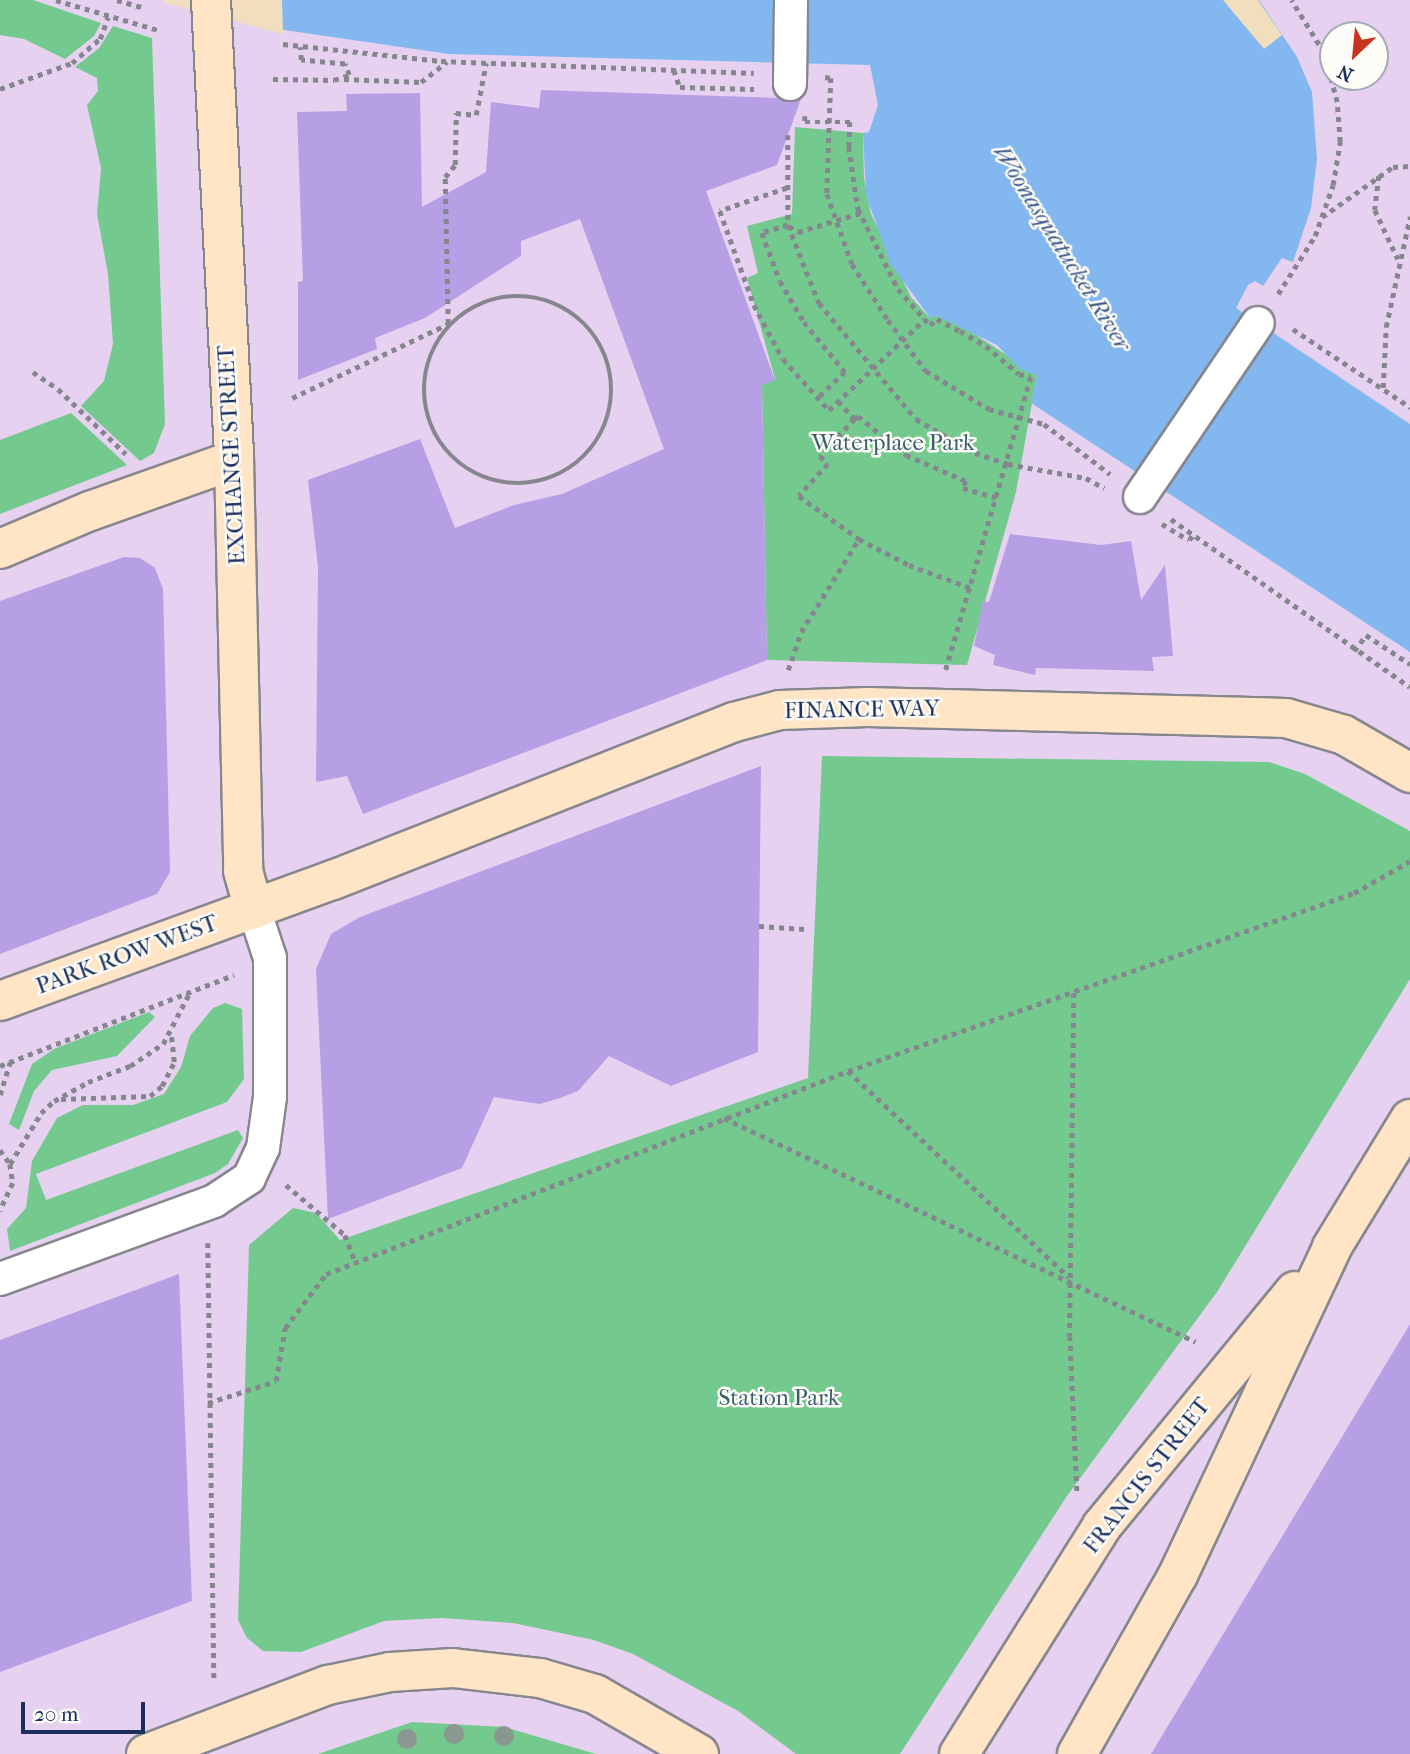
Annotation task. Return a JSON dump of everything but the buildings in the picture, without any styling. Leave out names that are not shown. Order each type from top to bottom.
[{"type":"street","points":[[789,78],[792,0]]},
{"type":"street","name":"EXCHANGE STREET","points":[[211,6],[234,460],[243,870],[254,909]]},
{"type":"street","points":[[1148,508],[1262,317]]},
{"type":"street","points":[[0,549],[90,511],[234,460]]},
{"type":"street","name":"FINANCE WAY","points":[[254,909],[734,722],[780,710],[868,707],[1286,718],[1344,735],[1410,773]]},
{"type":"street","points":[[0,1279],[215,1200],[249,1178],[263,1148],[270,1097],[270,958],[254,909]]},
{"type":"street","name":"PARK ROW WEST","points":[[0,1001],[254,909]]},
{"type":"street","name":"FRANCIS STREET","points":[[1077,1754],[1178,1574],[1332,1247],[1410,1119]]},
{"type":"street","name":"FRANCIS STREET","points":[[959,1754],[1102,1526],[1332,1247]]},
{"type":"street","points":[[146,1754],[328,1685],[390,1672],[453,1668],[540,1678],[595,1694],[699,1754]]},
{"type":"path","points":[[56,0],[158,30]]},
{"type":"path","points":[[117,0],[145,8]]},
{"type":"path","points":[[1291,0],[1324,53],[1337,102],[1340,142],[1322,217],[1305,254],[1262,317],[1383,388],[1410,407]]},
{"type":"path","points":[[0,89],[72,63],[100,39],[108,17]]},
{"type":"path","points":[[283,44],[449,61],[831,78],[827,194],[852,264],[926,371],[989,410],[1044,424],[1189,540],[1193,534]]},
{"type":"path","points":[[300,47],[301,60],[310,65],[345,64],[349,75],[343,79]]},
{"type":"path","points":[[273,79],[421,82],[449,61]]},
{"type":"path","points":[[292,398],[448,324],[475,304],[506,295],[539,297],[569,310],[593,332],[608,360],[613,393],[606,425],[588,453],[566,471],[538,482],[519,484],[480,477],[455,461],[436,439],[424,404],[430,351],[448,324],[445,177],[455,165],[456,113],[477,115],[486,63]]},
{"type":"path","points":[[674,70],[680,88],[739,89]]},
{"type":"path","points":[[805,122],[850,122],[849,148],[860,213],[898,289],[930,324],[937,319],[986,346],[1018,374],[1031,377],[1008,464],[944,676]]},
{"type":"path","points":[[788,135],[788,225],[819,303],[915,419],[942,438],[1008,464],[1086,478],[1109,492]]},
{"type":"path","points":[[1322,217],[1380,175],[1394,167],[1410,166]]},
{"type":"path","points":[[1380,175],[1375,210],[1399,260]]},
{"type":"path","points":[[787,188],[720,211],[754,305],[783,359],[829,410],[925,319]]},
{"type":"path","points":[[788,225],[798,232],[860,213]]},
{"type":"path","points":[[1383,388],[1386,327],[1410,217]]},
{"type":"path","points":[[788,225],[762,233],[780,281],[804,322],[845,372],[818,398]]},
{"type":"path","points":[[33,372],[58,389],[130,459]]},
{"type":"path","points":[[838,401],[855,419]]},
{"type":"path","points":[[971,588],[909,565],[859,540],[799,496],[828,464],[820,456],[859,415],[906,455],[966,481],[963,488],[997,498]]},
{"type":"path","points":[[1148,508],[1193,534],[1410,687]]},
{"type":"path","points":[[787,673],[801,632],[859,540]]},
{"type":"path","points":[[1354,650],[1366,635],[1410,664]]},
{"type":"path","points":[[208,1403],[276,1381],[285,1328],[326,1274],[848,1071],[1354,893],[1410,861]]},
{"type":"path","points":[[759,926],[805,929]]},
{"type":"path","points":[[0,1066],[128,1013],[239,973]]},
{"type":"path","points":[[10,1164],[41,1113],[54,1101],[88,1082],[130,1066],[171,1034],[190,992]]},
{"type":"path","points":[[1074,993],[1072,1280],[1078,1500]]},
{"type":"path","points":[[54,1101],[83,1095],[150,1096],[162,1086],[174,1062],[171,1034]]},
{"type":"path","points":[[0,1095],[10,1062]]},
{"type":"path","points":[[848,1071],[1072,1280]]},
{"type":"path","points":[[724,1118],[1072,1280],[1196,1342]]},
{"type":"path","points":[[0,1150],[10,1164],[13,1183],[0,1210]]},
{"type":"path","points":[[285,1185],[345,1235],[355,1263]]},
{"type":"path","points":[[208,1242],[208,1403],[214,1678]]},
{"type":"shaded area","points":[[0,0],[1410,0],[1410,1754],[0,1754]]},
{"type":"green space","points":[[0,0],[33,0],[101,23],[94,36],[65,59],[24,39],[0,35]]},
{"type":"green space","points":[[113,26],[152,38],[165,424],[154,453],[140,461],[81,406],[104,381],[113,344],[108,274],[97,214],[101,168],[87,105],[98,91],[97,78],[75,67],[99,48]]},
{"type":"green space","name":"Waterplace Park","points":[[795,127],[863,133],[864,178],[871,214],[911,297],[931,319],[935,315],[967,329],[1037,375],[1016,492],[967,665],[767,660],[762,385],[775,379],[747,278],[758,273],[747,226],[792,214]]},
{"type":"green space","points":[[71,413],[127,465],[0,514],[0,440]]},
{"type":"green space","name":"Station Park","points":[[822,756],[1269,762],[1305,774],[1410,831],[1410,979],[1217,1292],[1067,1496],[900,1754],[796,1754],[738,1711],[633,1654],[594,1640],[513,1623],[441,1618],[384,1621],[301,1652],[263,1651],[247,1638],[238,1620],[249,1245],[293,1208],[316,1213],[340,1240],[808,1078]]},
{"type":"green space","points":[[225,1003],[242,1009],[244,1079],[227,1102],[36,1174],[46,1200],[238,1130],[243,1138],[228,1164],[215,1173],[10,1251],[7,1229],[26,1208],[32,1161],[57,1118],[83,1105],[133,1105],[164,1094],[181,1067],[190,1036],[213,1008]]},
{"type":"green space","points":[[149,1012],[155,1017],[117,1056],[52,1070],[34,1091],[19,1130],[9,1124],[32,1064],[54,1049]]},
{"type":"green space","points":[[412,1722],[505,1727],[596,1754],[318,1754]]},
{"type":"water","name":"Woonasquatucket River","points":[[167,0],[1259,0],[1297,57],[1312,92],[1317,159],[1311,208],[1293,262],[1282,258],[1263,286],[1255,281],[1248,285],[1236,308],[1410,424],[1410,652],[1031,403],[1037,375],[1020,369],[997,345],[935,315],[931,319],[890,263],[866,195],[863,133],[869,132],[878,105],[870,65],[449,54],[284,30]]},
{"type":"pier","points":[[163,0],[282,0],[283,34],[166,3]]},
{"type":"pier","points":[[1223,0],[1258,0],[1282,35],[1264,49]]}]
